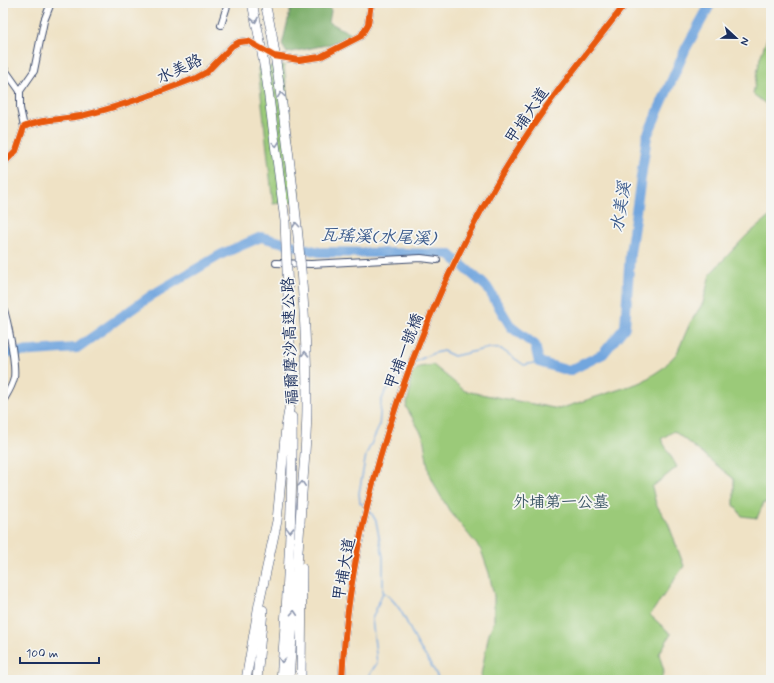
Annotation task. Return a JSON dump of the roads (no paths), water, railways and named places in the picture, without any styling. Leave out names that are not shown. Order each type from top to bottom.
[{"type":"highway","name":"福爾摩沙高速公路","points":[[252,3],[267,82],[285,221],[292,393],[292,466],[289,553],[281,680]]},
{"type":"highway","name":"福爾摩沙高速公路","points":[[265,3],[272,34],[290,159],[302,282],[307,405],[289,680]]},
{"type":"highway","points":[[246,680],[266,567],[277,521],[286,427],[292,393]]},
{"type":"highway","points":[[300,523],[302,680]]},
{"type":"highway","points":[[257,680],[266,567]]},
{"type":"street","points":[[3,164],[16,151],[24,127],[20,108],[20,91],[34,71],[44,21],[51,3]]},
{"type":"street","points":[[221,25],[228,3]]},
{"type":"street","name":"水美路","points":[[24,127],[34,122],[84,116],[196,78],[207,72],[232,46],[239,42],[248,41],[274,56],[299,60],[320,57],[361,36],[368,24],[371,3]]},
{"type":"street","name":"甲埔大道","points":[[461,251],[500,177],[529,132],[563,83],[626,3]]},
{"type":"street","points":[[3,67],[20,91]]},
{"type":"street","name":"甲埔一號橋","points":[[379,465],[401,392],[432,314],[461,251]]},
{"type":"street","points":[[276,263],[311,264],[421,258],[437,260]]},
{"type":"street","points":[[3,307],[8,320],[14,377],[11,387],[3,401]]},
{"type":"street","name":"甲埔大道","points":[[342,680],[353,582],[370,497],[379,465]]},
{"type":"waterway","name":"瓦瑤溪(水尾溪)","points":[[3,353],[77,348],[152,295],[222,254],[261,237],[319,252],[449,254],[487,287],[511,327],[535,345],[539,362],[569,371],[603,354],[625,327],[630,253],[647,136],[686,48],[711,3]]},
{"type":"waterway","points":[[415,362],[431,354],[443,351],[454,356],[489,348],[501,349],[524,365],[539,362]]},
{"type":"waterway","points":[[366,506],[360,503],[359,493],[366,455],[379,427],[381,402],[385,392],[407,369]]},
{"type":"waterway","points":[[366,680],[377,663],[372,619],[383,592],[383,557],[376,521],[369,509]]},
{"type":"waterway","points":[[383,592],[390,597],[400,610],[439,680]]},
{"type":"water label","name":"水美溪","points":[[620,207]]},
{"type":"park label","name":"外埔第一公墓","points":[[561,501]]}]
